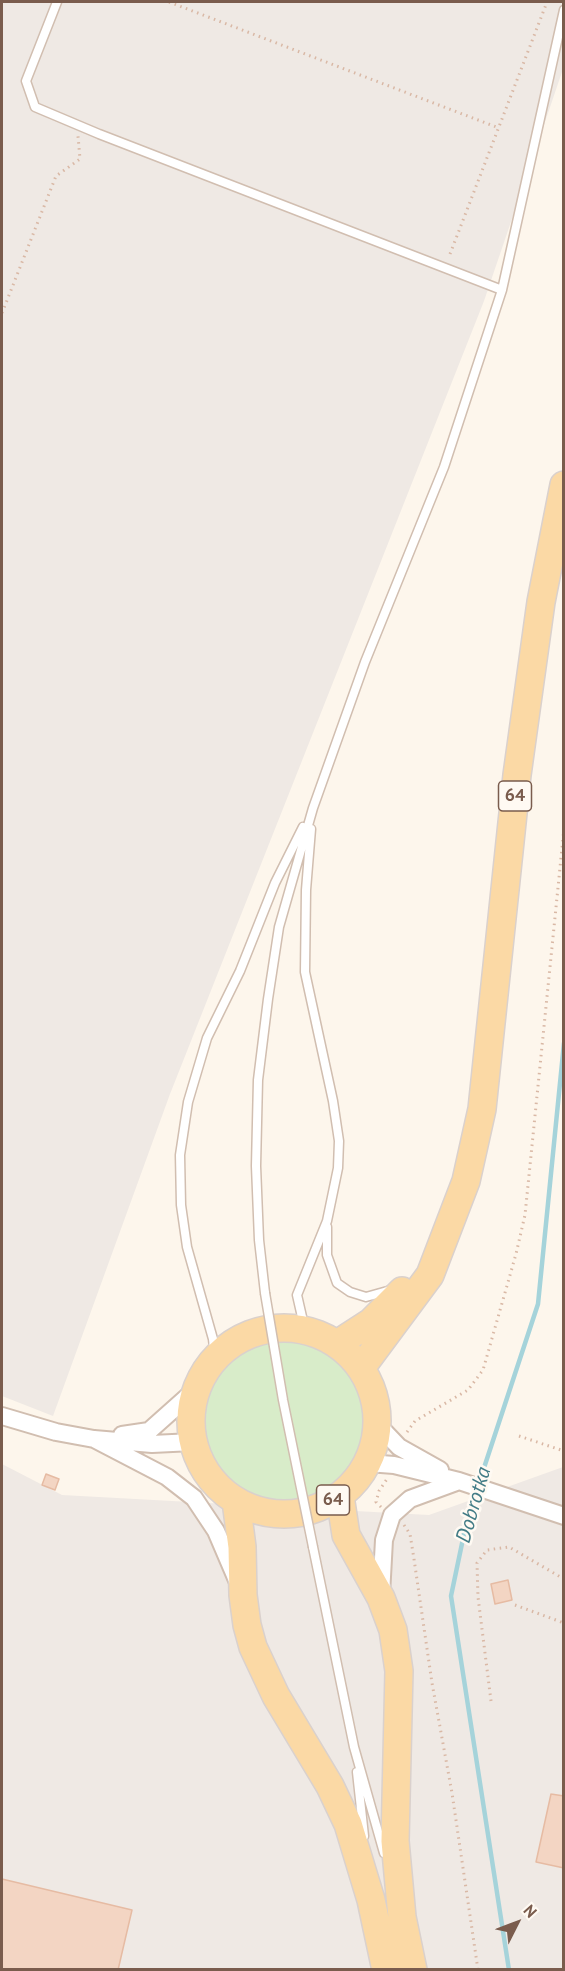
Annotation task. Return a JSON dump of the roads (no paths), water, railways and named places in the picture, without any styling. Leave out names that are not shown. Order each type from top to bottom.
[{"type":"main road","name":"64","points":[[361,1368],[430,1275],[466,1181],[482,1109],[517,775],[541,602],[564,485]]},
{"type":"main road","name":"64","points":[[337,1344],[371,1322],[438,1250]]},
{"type":"main road","name":"64","points":[[281,1328],[305,1330],[337,1344],[361,1368],[371,1386],[376,1405],[378,1425],[375,1444],[381,1464],[356,1481],[340,1496],[316,1509],[289,1515],[261,1512],[236,1501],[216,1485],[202,1465],[193,1442],[190,1416],[195,1390],[216,1357],[234,1341],[257,1331],[281,1328]]},
{"type":"main road","name":"64","points":[[340,1496],[346,1535],[381,1598],[393,1630],[399,1671],[396,1841],[402,1917],[413,1970]]},
{"type":"main road","points":[[236,1501],[242,1547],[243,1595],[253,1647],[276,1696],[330,1786],[348,1824],[371,1900],[386,1970]]},
{"type":"street","points":[[94,1439],[149,1431],[195,1390]]},
{"type":"street","points":[[2,1416],[56,1432],[94,1439],[152,1444],[193,1442]]},
{"type":"street","points":[[378,1425],[399,1447],[459,1481]]},
{"type":"street","points":[[94,1439],[168,1477],[194,1498],[216,1531],[243,1595]]},
{"type":"street","points":[[381,1464],[459,1481],[564,1516]]},
{"type":"street","points":[[381,1598],[384,1540],[392,1515],[410,1499],[459,1481]]},
{"type":"lane","points":[[57,2],[26,81],[35,107],[76,125],[502,290]]},
{"type":"lane","points":[[402,1917],[354,1748],[283,1400],[265,1293],[259,1240],[256,1166],[258,1080],[279,927],[313,808],[365,662],[444,467],[502,290],[564,10]]},
{"type":"lane","points":[[305,1330],[297,1295],[327,1221],[338,1168],[339,1141],[333,1101],[305,972],[306,890],[313,808]]},
{"type":"lane","points":[[216,1357],[187,1246],[181,1204],[180,1155],[188,1102],[207,1038],[240,971],[275,883],[313,808]]},
{"type":"lane","points":[[327,1221],[327,1255],[337,1283],[350,1292],[366,1297],[406,1286]]},
{"type":"lane","points":[[354,1748],[365,1841]]},
{"type":"lane","points":[[366,1853],[371,1900]]},
{"type":"waterway","name":"Dobrotka","points":[[479,1483],[538,1304],[564,1043]]},
{"type":"waterway","name":"Dobrotka","points":[[476,1491],[468,1515],[451,1596],[509,1970]]}]
